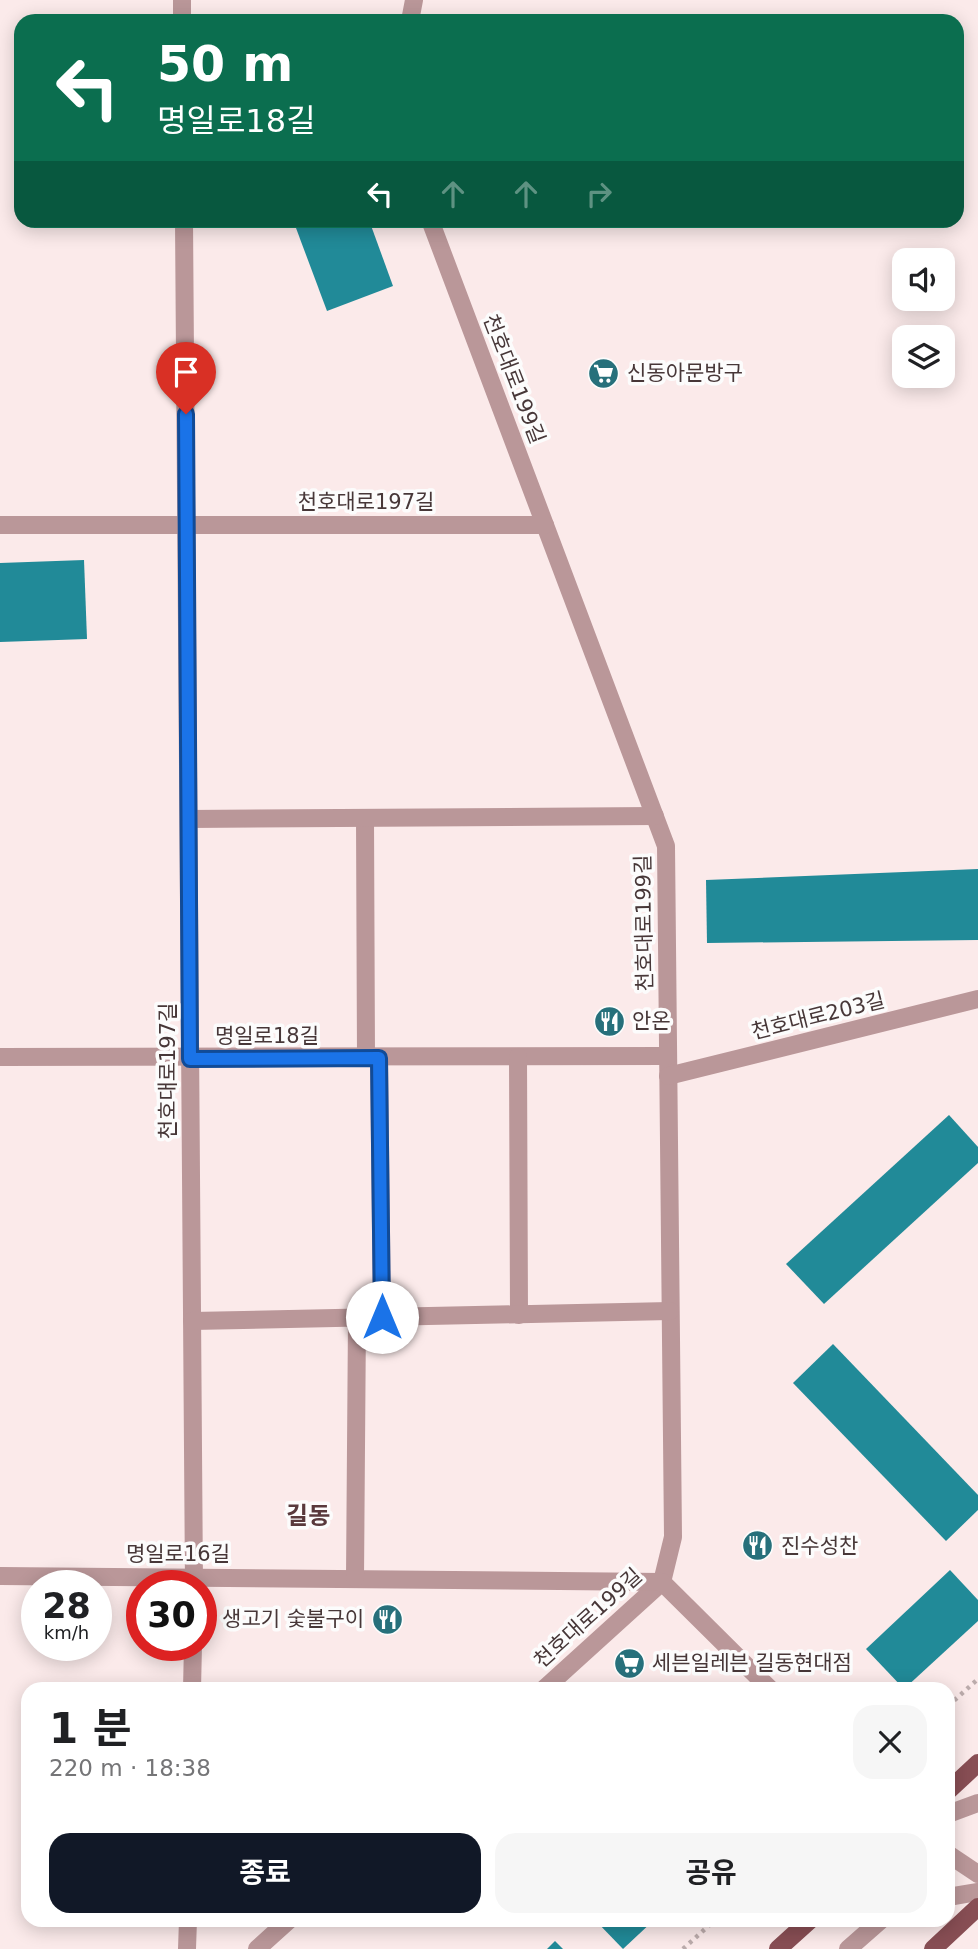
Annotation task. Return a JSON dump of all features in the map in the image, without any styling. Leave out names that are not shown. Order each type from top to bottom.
[{"type":"main road","points":[[955,1784],[978,1763]]},
{"type":"main road","points":[[933,1949],[978,1907]]},
{"type":"main road","points":[[778,1949],[802,1927]]},
{"type":"street","name":"천호대로197길","points":[[184,228],[194,1570]]},
{"type":"street","name":"천호대로199길","points":[[433,228],[666,846],[673,1537],[662,1581],[552,1682]]},
{"type":"street","name":"천호대로197길","points":[[0,525],[545,525]]},
{"type":"street","points":[[189,819],[655,816]]},
{"type":"street","points":[[365,818],[382,1317]]},
{"type":"street","name":"천호대로203길","points":[[668,1076],[978,999]]},
{"type":"street","name":"명일로18길","points":[[0,1057],[190,1059],[668,1056]]},
{"type":"street","points":[[518,1057],[519,1315]]},
{"type":"street","points":[[192,1321],[670,1311]]},
{"type":"street","points":[[355,1578],[357,1318]]},
{"type":"street","name":"명일로16길","points":[[0,1576],[126,1579]]},
{"type":"street","name":"명일로16길","points":[[217,1581],[355,1578],[662,1581]]},
{"type":"street","name":"천호대로199길","points":[[662,1581],[763,1682]]},
{"type":"street","points":[[192,1682],[193,1661]]},
{"type":"street","points":[[955,1811],[978,1803]]},
{"type":"street","points":[[955,1859],[978,1874]]},
{"type":"street","points":[[955,1896],[978,1892]]},
{"type":"street","points":[[187,1949],[188,1927]]},
{"type":"street","points":[[257,1949],[281,1927]]},
{"type":"street","points":[[848,1949],[873,1927]]},
{"type":"path","points":[[955,1700],[978,1679]]},
{"type":"path","points":[[683,1949],[707,1927]]},
{"type":"building","points":[[296,228],[372,228],[393,286],[327,311]]},
{"type":"building","points":[[84,560],[87,639],[0,642],[0,563]]},
{"type":"building","points":[[978,869],[978,940],[707,943],[706,880]]},
{"type":"building","points":[[949,1115],[978,1147],[978,1163],[824,1304],[786,1264]]},
{"type":"building","points":[[833,1344],[978,1495],[978,1510],[946,1541],[793,1383]]},
{"type":"building","points":[[950,1570],[978,1600],[978,1621],[912,1682],[897,1682],[866,1649]]},
{"type":"building","points":[[602,1927],[647,1927],[623,1949]]},
{"type":"building","points":[[555,1941],[563,1949],[547,1949]]},
{"type":"place","name":"신동아문방구","points":[[604,373]]},
{"type":"place","name":"안온","points":[[609,1021]]},
{"type":"place","name":"진수성찬","points":[[758,1546]]},
{"type":"place","name":"생고기 숯불구이","points":[[387,1619]]},
{"type":"place","name":"세븐일레븐 길동현대점","points":[[629,1663]]},
{"type":"district","name":"길동","points":[[308,1516]]},
{"type":"route","points":[[186,414],[190,1059],[379,1058],[382,1317]]}]
